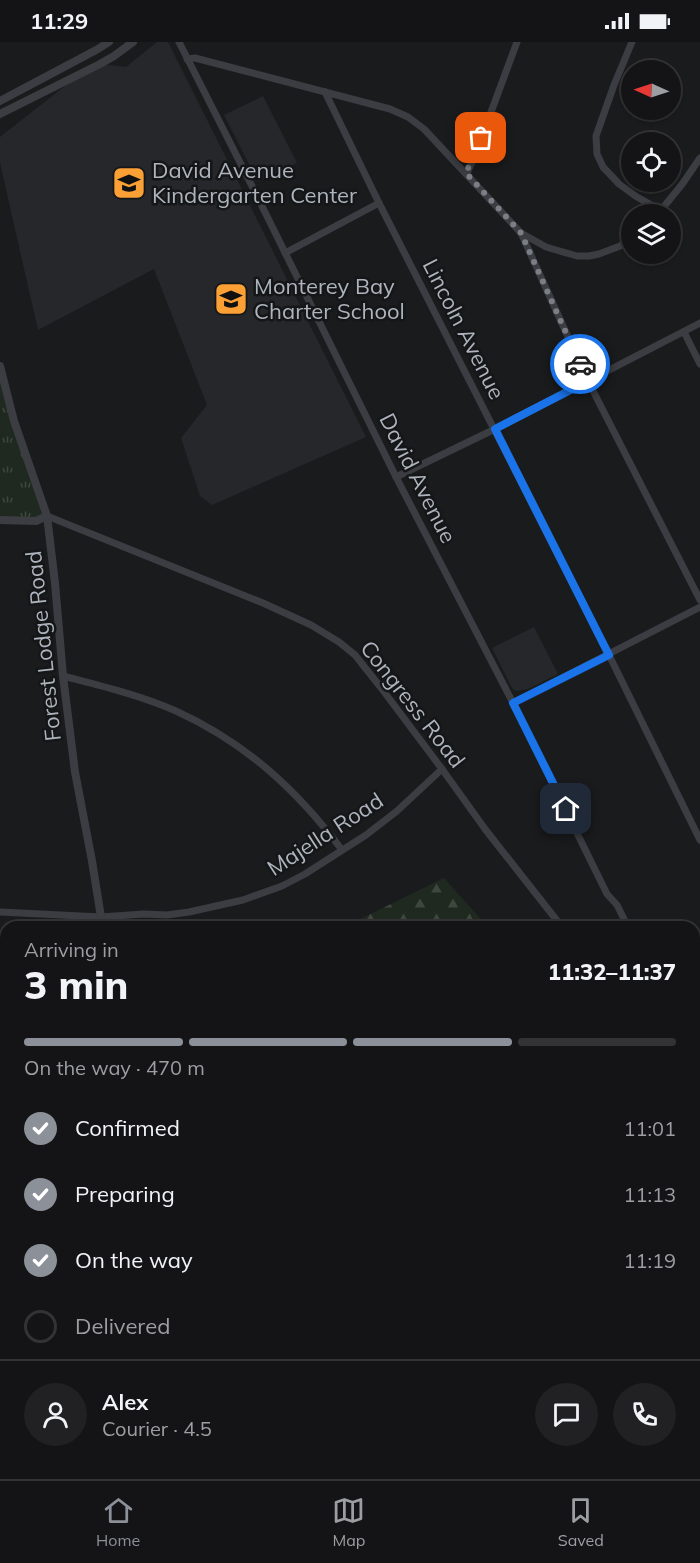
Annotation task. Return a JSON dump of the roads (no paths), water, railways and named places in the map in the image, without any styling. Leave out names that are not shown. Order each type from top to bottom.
[{"type":"street","points":[[0,101],[109,42]]},
{"type":"street","points":[[0,114],[100,64],[133,42]]},
{"type":"street","name":"David Avenue","points":[[179,42],[607,894],[617,905],[625,921]]},
{"type":"street","points":[[466,173],[474,158],[517,42]]},
{"type":"street","points":[[632,42],[596,136],[597,154],[603,167],[619,184],[647,204]]},
{"type":"street","points":[[187,59],[195,58],[390,109],[408,117],[424,129],[466,173],[521,233],[588,381],[700,600]]},
{"type":"street","name":"Lincoln Avenue","points":[[325,92],[700,840]]},
{"type":"street","points":[[667,204],[700,158]]},
{"type":"street","points":[[285,252],[379,202]]},
{"type":"street","points":[[521,233],[546,247],[577,256],[599,254],[621,245]]},
{"type":"street","points":[[396,477],[495,429],[700,323]]},
{"type":"street","points":[[684,332],[700,364]]},
{"type":"street","name":"Forest Lodge Road","points":[[0,366],[14,421],[47,516],[75,772],[101,921]]},
{"type":"street","points":[[0,520],[36,521],[47,516]]},
{"type":"street","name":"Congress Road","points":[[47,516],[263,603],[312,625],[347,648],[367,669],[485,829],[557,921]]},
{"type":"street","points":[[513,703],[700,607]]},
{"type":"street","points":[[63,676],[117,690],[175,711],[221,735],[261,763],[297,795],[342,850]]},
{"type":"street","name":"Majella Road","points":[[0,912],[101,917],[167,915],[243,900],[282,886],[342,850],[381,824],[442,769]]},
{"type":"place","name":"David Avenue Kindergarten Center","points":[[129,183]]},
{"type":"place","name":"Monterey Bay Charter School","points":[[231,299]]}]
